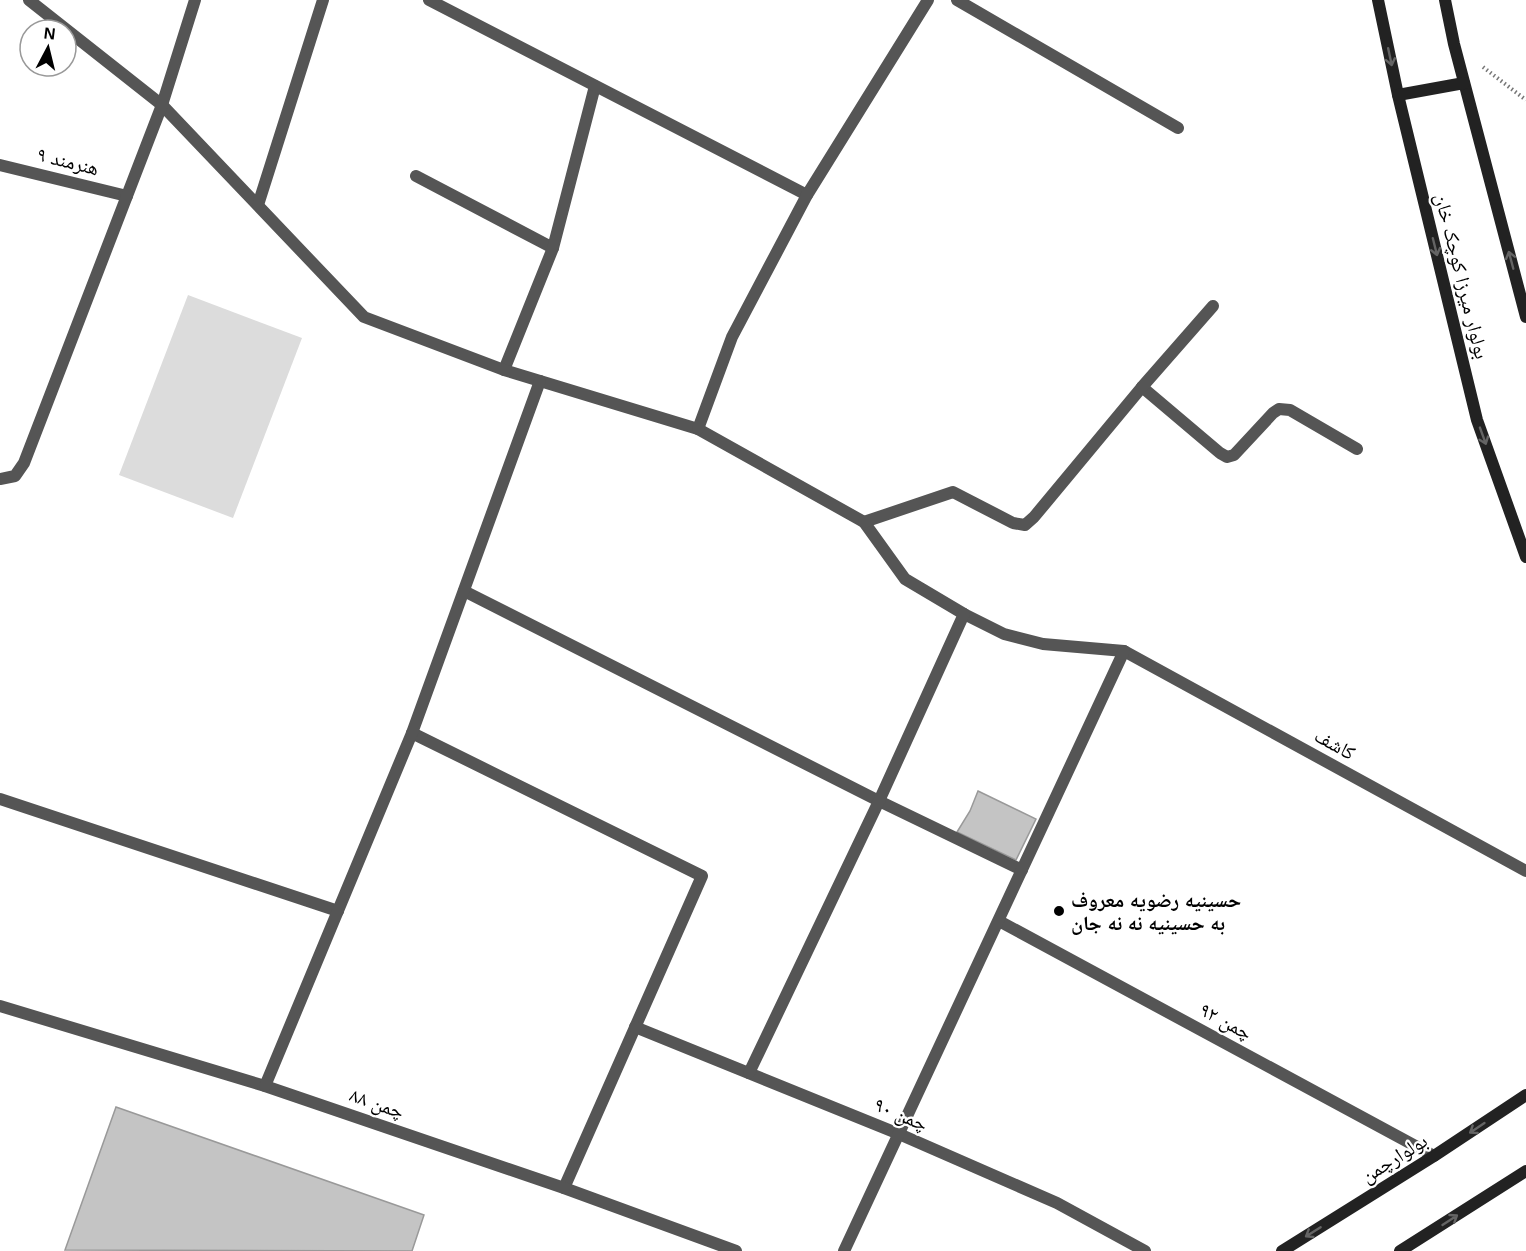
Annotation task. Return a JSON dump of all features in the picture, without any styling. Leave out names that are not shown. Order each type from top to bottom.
[{"type":"main road","name":"بولوار میرزا کوچک خان","points":[[1378,0],[1398,95],[1477,420],[1526,557]]},
{"type":"main road","points":[[1445,0],[1454,45],[1526,316]]},
{"type":"main road","points":[[1398,95],[1464,83]]},
{"type":"main road","name":"بولوارچمن","points":[[1282,1251],[1434,1156],[1526,1095]]},
{"type":"main road","points":[[1400,1251],[1526,1171]]},
{"type":"street","points":[[29,0],[162,105],[364,317],[504,370],[698,429],[864,522],[904,579],[1004,634],[1043,644],[1124,651],[844,1251]]},
{"type":"street","points":[[0,478],[15,476],[24,463],[162,105],[195,0]]},
{"type":"street","points":[[258,205],[323,0]]},
{"type":"street","points":[[429,0],[807,195]]},
{"type":"street","points":[[698,429],[732,337],[807,195],[928,0]]},
{"type":"street","points":[[957,0],[1178,128]]},
{"type":"street","points":[[504,370],[553,248],[595,86]]},
{"type":"street","name":"هنرمند ۹","points":[[0,165],[127,196]]},
{"type":"street","points":[[416,176],[553,248]]},
{"type":"street","points":[[864,522],[953,492],[1013,523],[1025,525],[1214,306]]},
{"type":"street","points":[[265,1086],[412,733],[540,381]]},
{"type":"street","points":[[1142,387],[1227,457],[1234,455],[1279,409],[1290,410],[1357,449]]},
{"type":"street","points":[[464,591],[879,801],[1022,870]]},
{"type":"street","points":[[749,1072],[879,801],[964,614]]},
{"type":"street","name":"کاشف","points":[[1124,651],[1526,871]]},
{"type":"street","points":[[412,733],[702,876],[564,1188]]},
{"type":"street","points":[[0,799],[338,911]]},
{"type":"street","name":"چمن ۹۲","points":[[999,921],[1434,1156]]},
{"type":"street","name":"چمن ۸۸","points":[[0,1006],[265,1086],[564,1188],[736,1251]]},
{"type":"street","name":"چمن ۹۰","points":[[635,1027],[899,1134],[1057,1203],[1144,1251]]},
{"type":"path","points":[[1454,45],[1526,100]]},
{"type":"shaded area","points":[[188,295],[302,338],[233,518],[119,475]]},
{"type":"building","points":[[978,791],[1036,819],[1016,860],[957,832],[970,811]]},
{"type":"building","points":[[116,1107],[424,1215],[412,1251],[65,1250]]},
{"type":"place","name":"حسینیه رضویه معروف به حسینیه نه نه جان","points":[[1059,911]]}]
